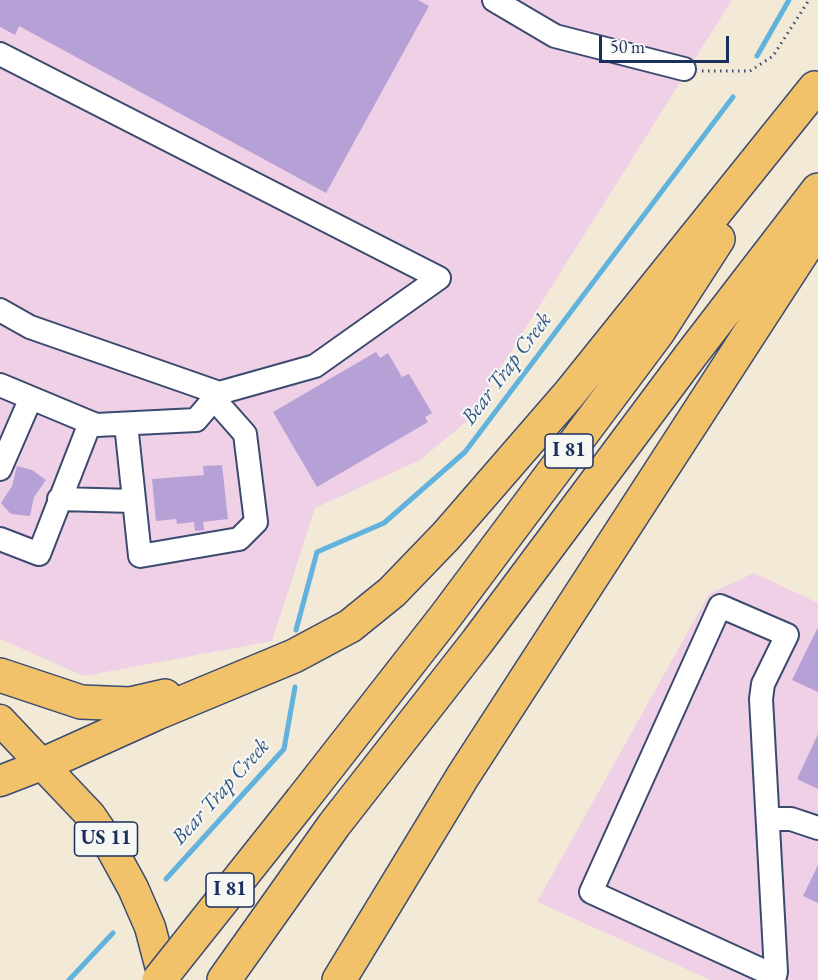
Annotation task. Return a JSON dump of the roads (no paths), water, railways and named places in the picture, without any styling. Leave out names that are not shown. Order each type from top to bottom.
[{"type":"highway","points":[[44,764],[157,713],[294,656],[350,626],[392,592],[446,536],[570,393],[817,86]]},
{"type":"highway","name":"I 81","points":[[159,980],[445,618],[658,332],[817,86]]},
{"type":"highway","name":"I 81","points":[[224,980],[334,825],[477,642],[684,364],[818,190]]},
{"type":"highway","points":[[339,980],[463,776],[818,228]]},
{"type":"highway","points":[[0,675],[81,702],[130,704],[240,679]]},
{"type":"main road","name":"US 11","points":[[0,720],[90,815],[105,837],[133,888],[150,927],[164,980]]},
{"type":"main road","points":[[0,781],[44,764]]},
{"type":"lane","points":[[494,0],[555,36],[684,69]]},
{"type":"lane","points":[[0,54],[440,278],[315,366],[217,396],[196,420],[126,424],[90,423],[0,386]]},
{"type":"lane","points":[[0,310],[30,327],[217,396],[245,434],[256,522],[239,539],[140,556],[126,424]]},
{"type":"lane","points":[[0,469],[30,400]]},
{"type":"lane","points":[[0,539],[39,554],[90,423]]},
{"type":"lane","points":[[60,499],[134,501]]},
{"type":"lane","points":[[720,606],[787,634],[763,684],[761,699],[775,978],[591,892],[720,606]]},
{"type":"lane","points":[[768,819],[791,819],[818,828]]},
{"type":"waterway","name":"Bear Trap Creek","points":[[757,56],[789,0]]},
{"type":"waterway","name":"Bear Trap Creek","points":[[296,630],[317,552],[384,523],[465,452],[733,97]]},
{"type":"waterway","name":"Bear Trap Creek","points":[[166,879],[284,749],[295,687]]},
{"type":"waterway","name":"Bear Trap Creek","points":[[69,980],[113,933]]}]
